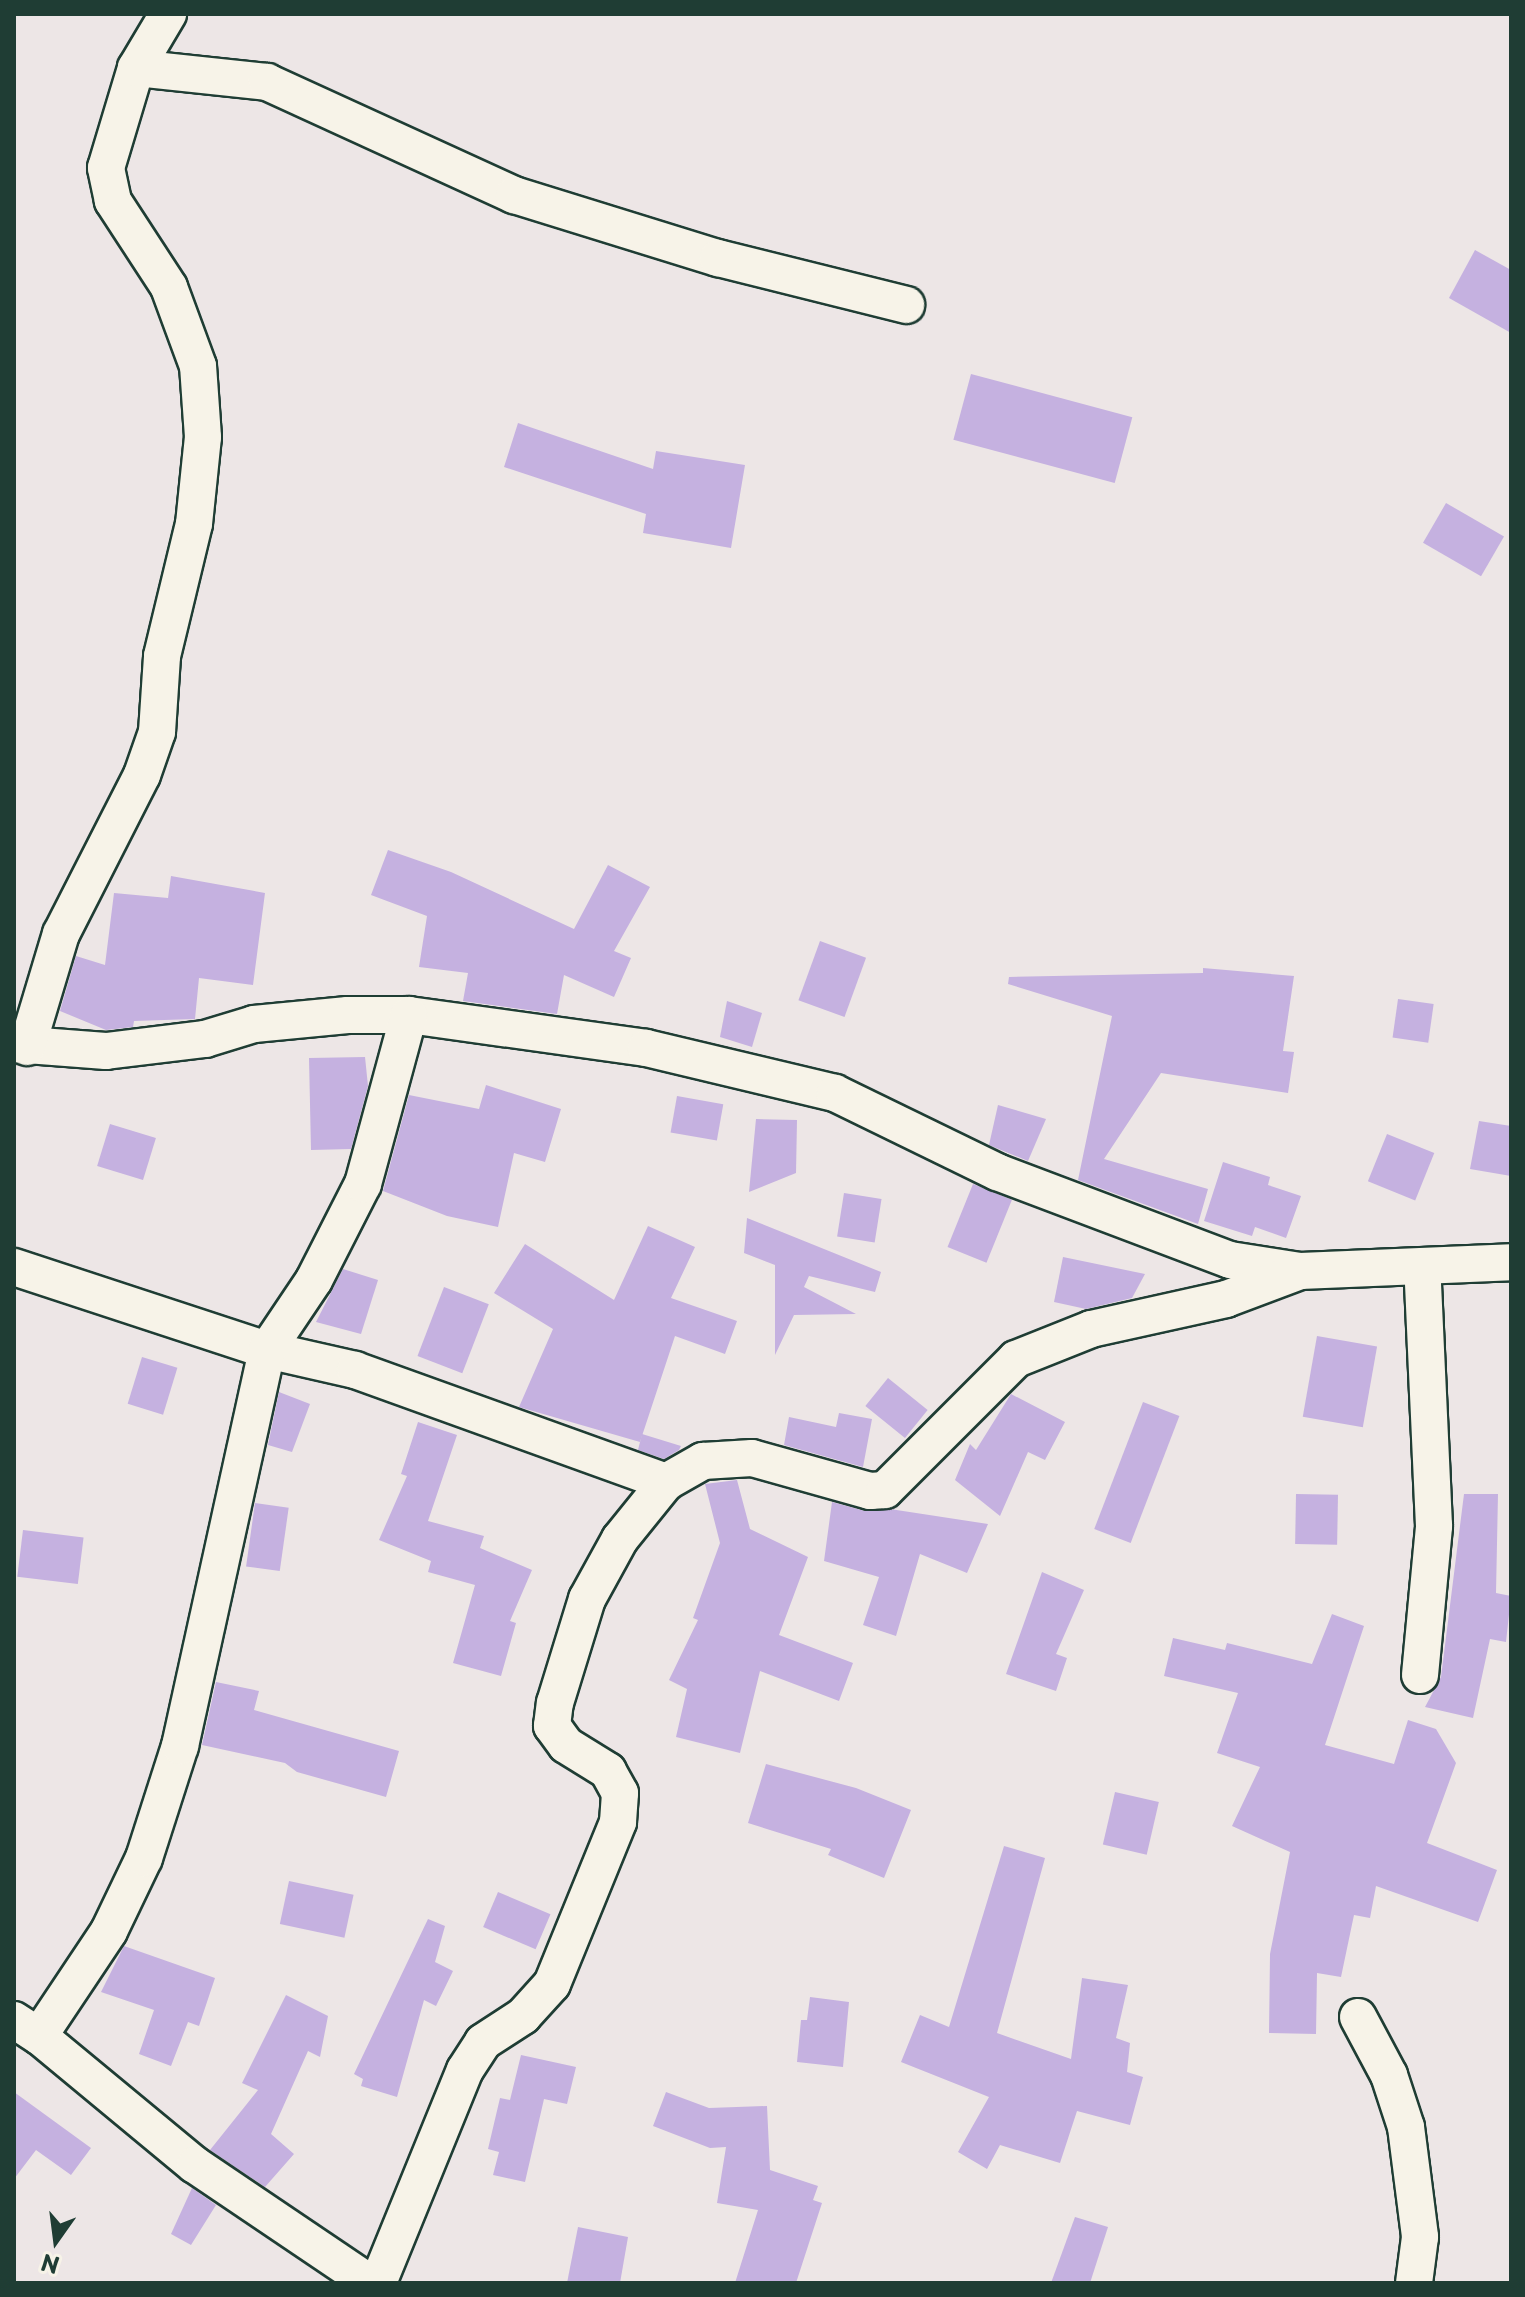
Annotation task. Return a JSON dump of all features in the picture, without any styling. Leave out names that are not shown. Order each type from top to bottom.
[{"type":"street","points":[[168,14],[136,68],[106,168],[113,201],[169,287],[198,366],[203,437],[194,524],[162,656],[157,732],[142,775],[61,934],[21,1046],[106,1051],[205,1039],[254,1024],[409,1015],[646,1048],[835,1093],[997,1172],[1122,1224],[1230,1260],[1300,1271],[1511,1262]]},
{"type":"street","points":[[136,68],[267,82],[514,195],[718,258],[906,305]]},
{"type":"street","points":[[370,2283],[195,2165],[27,2028],[109,1931],[144,1858],[180,1746],[267,1350],[314,1280],[363,1184],[409,1015]]},
{"type":"street","points":[[1420,1675],[1434,1526],[1422,1266]]},
{"type":"street","points":[[14,1267],[267,1350],[369,1375],[666,1482]]},
{"type":"street","points":[[378,2283],[465,2070],[483,2042],[523,2016],[552,1984],[618,1822],[620,1793],[608,1771],[566,1745],[552,1726],[555,1703],[587,1599],[620,1539],[666,1482],[703,1461],[752,1458],[870,1491],[885,1490],[1016,1359],[1091,1329],[1226,1299],[1300,1271]]},
{"type":"street","points":[[1358,2017],[1389,2075],[1406,2127],[1420,2237],[1414,2283]]},
{"type":"building","points":[[1475,250],[1511,270],[1511,333],[1449,298]]},
{"type":"building","points":[[971,374],[1132,417],[1115,483],[953,440]]},
{"type":"building","points":[[518,423],[653,469],[656,451],[745,465],[731,548],[643,533],[646,514],[504,467]]},
{"type":"building","points":[[1446,503],[1504,536],[1481,576],[1423,543]]},
{"type":"building","points":[[388,850],[451,872],[574,929],[608,865],[650,887],[614,951],[631,958],[614,997],[564,975],[557,1014],[463,1001],[468,973],[419,967],[427,916],[371,895]]},
{"type":"building","points":[[171,876],[265,893],[253,985],[199,978],[195,1019],[134,1021],[133,1027],[106,1030],[60,1011],[76,956],[105,965],[114,893],[168,898]]},
{"type":"building","points":[[820,941],[866,958],[844,1017],[798,1000]]},
{"type":"building","points":[[1203,968],[1294,976],[1283,1051],[1294,1052],[1288,1093],[1161,1073],[1104,1159],[1208,1189],[1198,1224],[1078,1180],[1112,1016],[1008,984],[1009,977],[1203,973]]},
{"type":"building","points":[[1398,999],[1434,1004],[1428,1043],[1393,1038]]},
{"type":"building","points":[[727,1001],[762,1013],[752,1047],[720,1037]]},
{"type":"building","points":[[365,1057],[368,1086],[351,1149],[311,1150],[309,1058]]},
{"type":"building","points":[[486,1085],[561,1109],[545,1162],[514,1153],[498,1227],[447,1216],[383,1191],[409,1095],[479,1109]]},
{"type":"building","points":[[677,1096],[723,1104],[717,1141],[671,1132]]},
{"type":"building","points":[[998,1105],[1046,1119],[1028,1161],[989,1145]]},
{"type":"building","points":[[756,1119],[797,1120],[796,1173],[749,1192]]},
{"type":"building","points":[[1479,1121],[1511,1126],[1511,1176],[1470,1169]]},
{"type":"building","points":[[110,1124],[156,1138],[143,1180],[97,1166]]},
{"type":"building","points":[[1387,1134],[1434,1153],[1415,1200],[1368,1181]]},
{"type":"building","points":[[1223,1162],[1270,1177],[1268,1185],[1301,1196],[1286,1238],[1255,1227],[1252,1236],[1204,1221]]},
{"type":"building","points":[[973,1184],[1012,1200],[986,1263],[948,1247]]},
{"type":"building","points":[[844,1193],[882,1199],[875,1242],[837,1236]]},
{"type":"building","points":[[747,1218],[881,1272],[875,1292],[809,1276],[804,1287],[856,1314],[794,1315],[775,1355],[775,1265],[744,1253]]},
{"type":"building","points":[[648,1226],[695,1247],[671,1298],[737,1321],[725,1354],[675,1336],[640,1442],[519,1407],[553,1329],[494,1293],[525,1244],[614,1300]]},
{"type":"building","points":[[1063,1257],[1145,1274],[1132,1298],[1086,1309],[1054,1302]]},
{"type":"building","points":[[343,1269],[378,1280],[361,1334],[316,1322]]},
{"type":"building","points":[[444,1287],[489,1304],[462,1373],[417,1356]]},
{"type":"building","points":[[1317,1336],[1377,1347],[1363,1427],[1303,1417]]},
{"type":"building","points":[[142,1357],[177,1368],[163,1415],[128,1404]]},
{"type":"building","points":[[888,1378],[928,1410],[905,1438],[865,1406]]},
{"type":"building","points":[[279,1392],[310,1404],[292,1452],[268,1445]]},
{"type":"building","points":[[1011,1394],[1065,1422],[1045,1460],[1028,1452],[1000,1516],[955,1480],[970,1444],[976,1450]]},
{"type":"building","points":[[1143,1402],[1179,1416],[1131,1543],[1094,1529]]},
{"type":"building","points":[[839,1413],[872,1419],[863,1467],[784,1445],[789,1417],[836,1427]]},
{"type":"building","points":[[418,1422],[457,1435],[428,1521],[484,1536],[480,1548],[532,1570],[510,1621],[516,1623],[501,1676],[453,1663],[475,1585],[428,1572],[431,1561],[379,1540],[407,1476],[401,1474]]},
{"type":"building","points":[[642,1434],[681,1446],[664,1459],[638,1450]]},
{"type":"building","points":[[737,1480],[750,1529],[808,1557],[779,1635],[853,1663],[839,1701],[760,1671],[740,1753],[676,1737],[687,1689],[669,1680],[698,1620],[693,1618],[720,1543],[705,1484]]},
{"type":"building","points":[[1296,1494],[1338,1495],[1337,1545],[1295,1544]]},
{"type":"building","points":[[1464,1494],[1498,1494],[1496,1593],[1511,1596],[1506,1642],[1490,1639],[1473,1718],[1425,1707],[1441,1677]]},
{"type":"building","points":[[832,1502],[865,1511],[890,1509],[988,1524],[967,1573],[920,1554],[896,1636],[863,1625],[879,1577],[824,1561]]},
{"type":"building","points":[[255,1503],[289,1508],[280,1571],[246,1566]]},
{"type":"building","points":[[23,1530],[84,1537],[78,1584],[17,1577]]},
{"type":"building","points":[[1042,1572],[1084,1590],[1056,1654],[1067,1658],[1056,1691],[1006,1674]]},
{"type":"building","points":[[1332,1614],[1364,1626],[1325,1745],[1394,1764],[1408,1720],[1436,1729],[1456,1763],[1427,1843],[1497,1870],[1478,1922],[1376,1886],[1370,1918],[1354,1915],[1341,1977],[1317,1973],[1316,2034],[1269,2033],[1270,1954],[1290,1852],[1232,1826],[1260,1767],[1217,1753],[1238,1693],[1164,1676],[1173,1638],[1225,1650],[1227,1643],[1312,1664]]},
{"type":"building","points":[[216,1682],[259,1691],[254,1710],[399,1751],[386,1797],[297,1772],[285,1763],[202,1745]]},
{"type":"building","points":[[766,1764],[856,1788],[911,1810],[884,1878],[828,1855],[831,1849],[748,1823]]},
{"type":"building","points":[[1115,1792],[1159,1802],[1147,1855],[1103,1845]]},
{"type":"building","points":[[1004,1846],[1045,1858],[997,2033],[1071,2059],[1082,1978],[1128,1985],[1116,2038],[1130,2043],[1127,2072],[1143,2077],[1130,2125],[1077,2111],[1060,2163],[1000,2145],[987,2169],[958,2152],[989,2097],[901,2062],[920,2015],[949,2027]]},
{"type":"building","points":[[289,1881],[354,1895],[344,1938],[280,1924]]},
{"type":"building","points":[[498,1892],[550,1914],[536,1949],[483,1927]]},
{"type":"building","points":[[428,1919],[445,1926],[435,1962],[453,1971],[436,2006],[424,2000],[397,2097],[361,2086],[363,2079],[354,2074]]},
{"type":"building","points":[[124,1946],[215,1978],[199,2026],[188,2022],[171,2066],[139,2054],[154,2010],[101,1992]]},
{"type":"building","points":[[286,1995],[328,2016],[320,2057],[308,2051],[271,2134],[294,2154],[265,2187],[210,2150],[258,2090],[242,2083]]},
{"type":"building","points":[[810,1997],[849,2002],[843,2067],[797,2062],[801,2020],[807,2020]]},
{"type":"building","points":[[521,2055],[576,2067],[567,2104],[544,2099],[525,2182],[493,2175],[499,2152],[488,2149],[500,2098],[510,2100]]},
{"type":"building","points":[[14,2092],[91,2148],[71,2175],[36,2150],[14,2179]]},
{"type":"building","points":[[666,2092],[709,2108],[767,2106],[770,2170],[818,2186],[813,2200],[822,2203],[796,2283],[735,2283],[758,2210],[717,2203],[726,2147],[710,2148],[653,2126]]},
{"type":"building","points":[[192,2188],[216,2205],[191,2245],[171,2234]]},
{"type":"building","points":[[1075,2217],[1108,2227],[1090,2283],[1051,2283]]},
{"type":"building","points":[[578,2227],[628,2237],[620,2283],[567,2283]]}]
